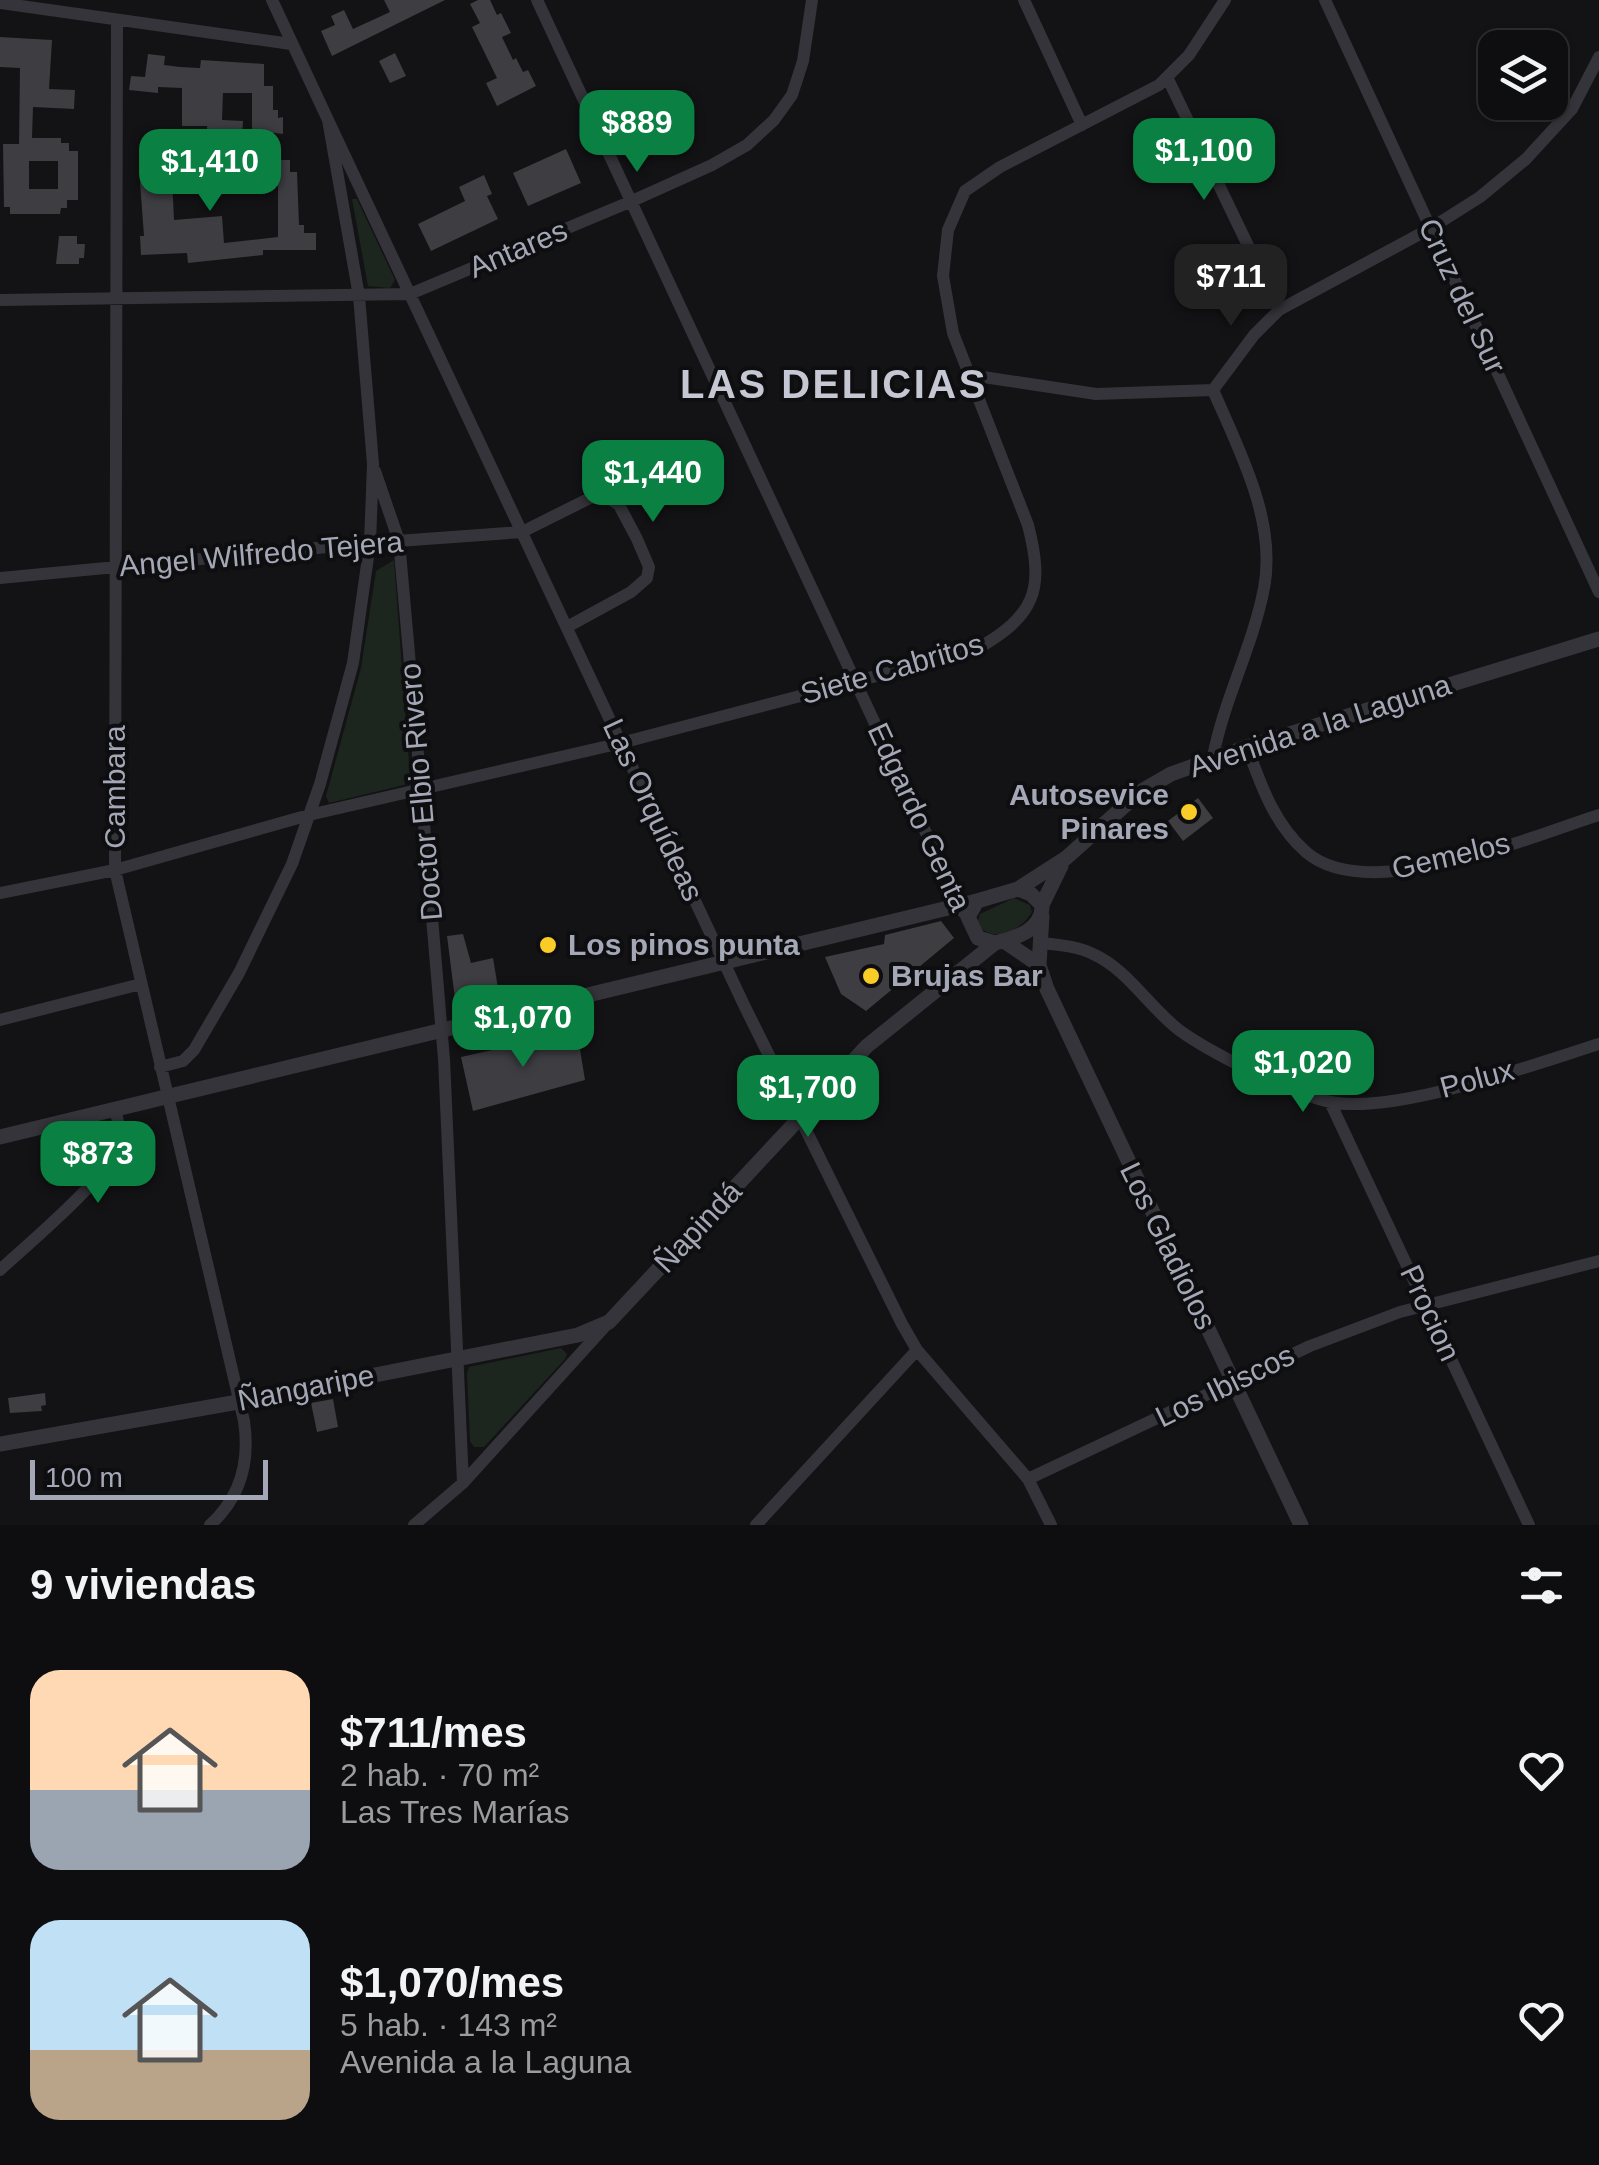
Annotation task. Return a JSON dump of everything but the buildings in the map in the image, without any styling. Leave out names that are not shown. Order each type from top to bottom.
[{"type":"street","name":"Las Orquídeas","points":[[272,0],[724,962],[918,1350],[1028,1479],[1051,1525]]},
{"type":"street","name":"Edgardo Genta","points":[[537,0],[971,928]]},
{"type":"street","name":"Antares","points":[[410,294],[632,201],[746,145],[774,120],[792,94],[803,62],[812,0]]},
{"type":"street","points":[[1024,0],[1082,125]]},
{"type":"street","name":"Siete Cabritos","points":[[0,894],[115,870],[309,815],[621,742],[975,650],[1018,620],[1036,589],[1036,557],[1028,526],[953,332],[943,276],[948,230],[965,191],[1000,167],[1159,86],[1189,56],[1225,0]]},
{"type":"street","name":"Cruz del Sur","points":[[1325,0],[1599,592]]},
{"type":"street","points":[[0,4],[291,44]]},
{"type":"street","name":"Cambara","points":[[118,22],[115,870],[246,1434],[244,1475],[235,1494],[210,1525]]},
{"type":"street","points":[[1213,390],[1254,335],[1279,310],[1431,228],[1480,197],[1550,136],[1572,109],[1599,57]]},
{"type":"street","points":[[1168,77],[1279,310]]},
{"type":"street","points":[[160,1067],[183,1060],[194,1050],[272,910],[309,815],[353,663],[370,543],[373,464],[359,296],[328,120]]},
{"type":"street","points":[[0,300],[410,294]]},
{"type":"street","points":[[970,375],[1096,394],[1213,390]]},
{"type":"street","points":[[1213,390],[1259,507],[1268,550],[1265,587],[1227,700],[1213,757]]},
{"type":"street","name":"Doctor Elbio Rivero","points":[[373,464],[400,541],[422,788],[442,1029],[463,1483]]},
{"type":"street","points":[[522,532],[590,498],[606,496],[619,504],[637,539],[649,568],[644,584],[566,627]]},
{"type":"street","name":"Angel Wilfredo Tejera","points":[[0,578],[522,532]]},
{"type":"street","name":"Avenida a la Laguna","points":[[1018,889],[1066,858],[1140,792],[1171,774],[1246,746],[1599,639]]},
{"type":"street","name":"Gemelos","points":[[1246,746],[1267,800],[1285,829],[1308,854],[1335,868],[1410,871],[1599,816]]},
{"type":"street","name":"Avenida a la Laguna","points":[[1042,911],[1066,858]]},
{"type":"street","points":[[0,1137],[1018,889],[1031,894],[1042,911],[1024,934],[1000,942]]},
{"type":"street","points":[[977,901],[968,917],[978,938],[1000,942],[1039,965]]},
{"type":"street","name":"Los Gladiolos","points":[[1042,911],[1039,965],[1076,1054],[1301,1525]]},
{"type":"street","name":"Ñapindá","points":[[414,1525],[463,1483],[867,1046],[1000,942]]},
{"type":"street","name":"Polux","points":[[1041,943],[1078,948],[1108,962],[1145,1001],[1192,1038],[1230,1060],[1330,1102],[1397,1100],[1599,1044]]},
{"type":"street","points":[[0,1020],[141,984]]},
{"type":"street","name":"Procion","points":[[1330,1102],[1529,1525]]},
{"type":"street","points":[[0,1270],[76,1199],[114,1156],[120,1135],[115,1109]]},
{"type":"street","name":"Los Ibiscos","points":[[1028,1479],[1310,1346],[1426,1305],[1599,1261]]},
{"type":"street","name":"Ñangaripe","points":[[0,1444],[578,1336],[609,1322]]},
{"type":"street","points":[[756,1525],[918,1350]]},
{"type":"shaded area","points":[[352,199],[357,199],[395,280],[390,288],[368,286]]},
{"type":"shaded area","points":[[394,560],[410,777],[404,785],[329,803],[326,796],[361,668],[376,571]]},
{"type":"shaded area","points":[[1014,898],[1030,905],[1032,912],[1014,930],[991,933],[977,924],[980,914]]},
{"type":"shaded area","points":[[561,1348],[567,1354],[565,1359],[484,1447],[474,1447],[470,1441],[469,1367]]},
{"type":"place","name":"Autosevice Pinares","points":[[1189,812]]},
{"type":"place","name":"Los pinos punta","points":[[548,945]]},
{"type":"place","name":"Brujas Bar","points":[[871,976]]},
{"type":"district","name":"LAS DELICIAS","points":[[834,384]]}]
